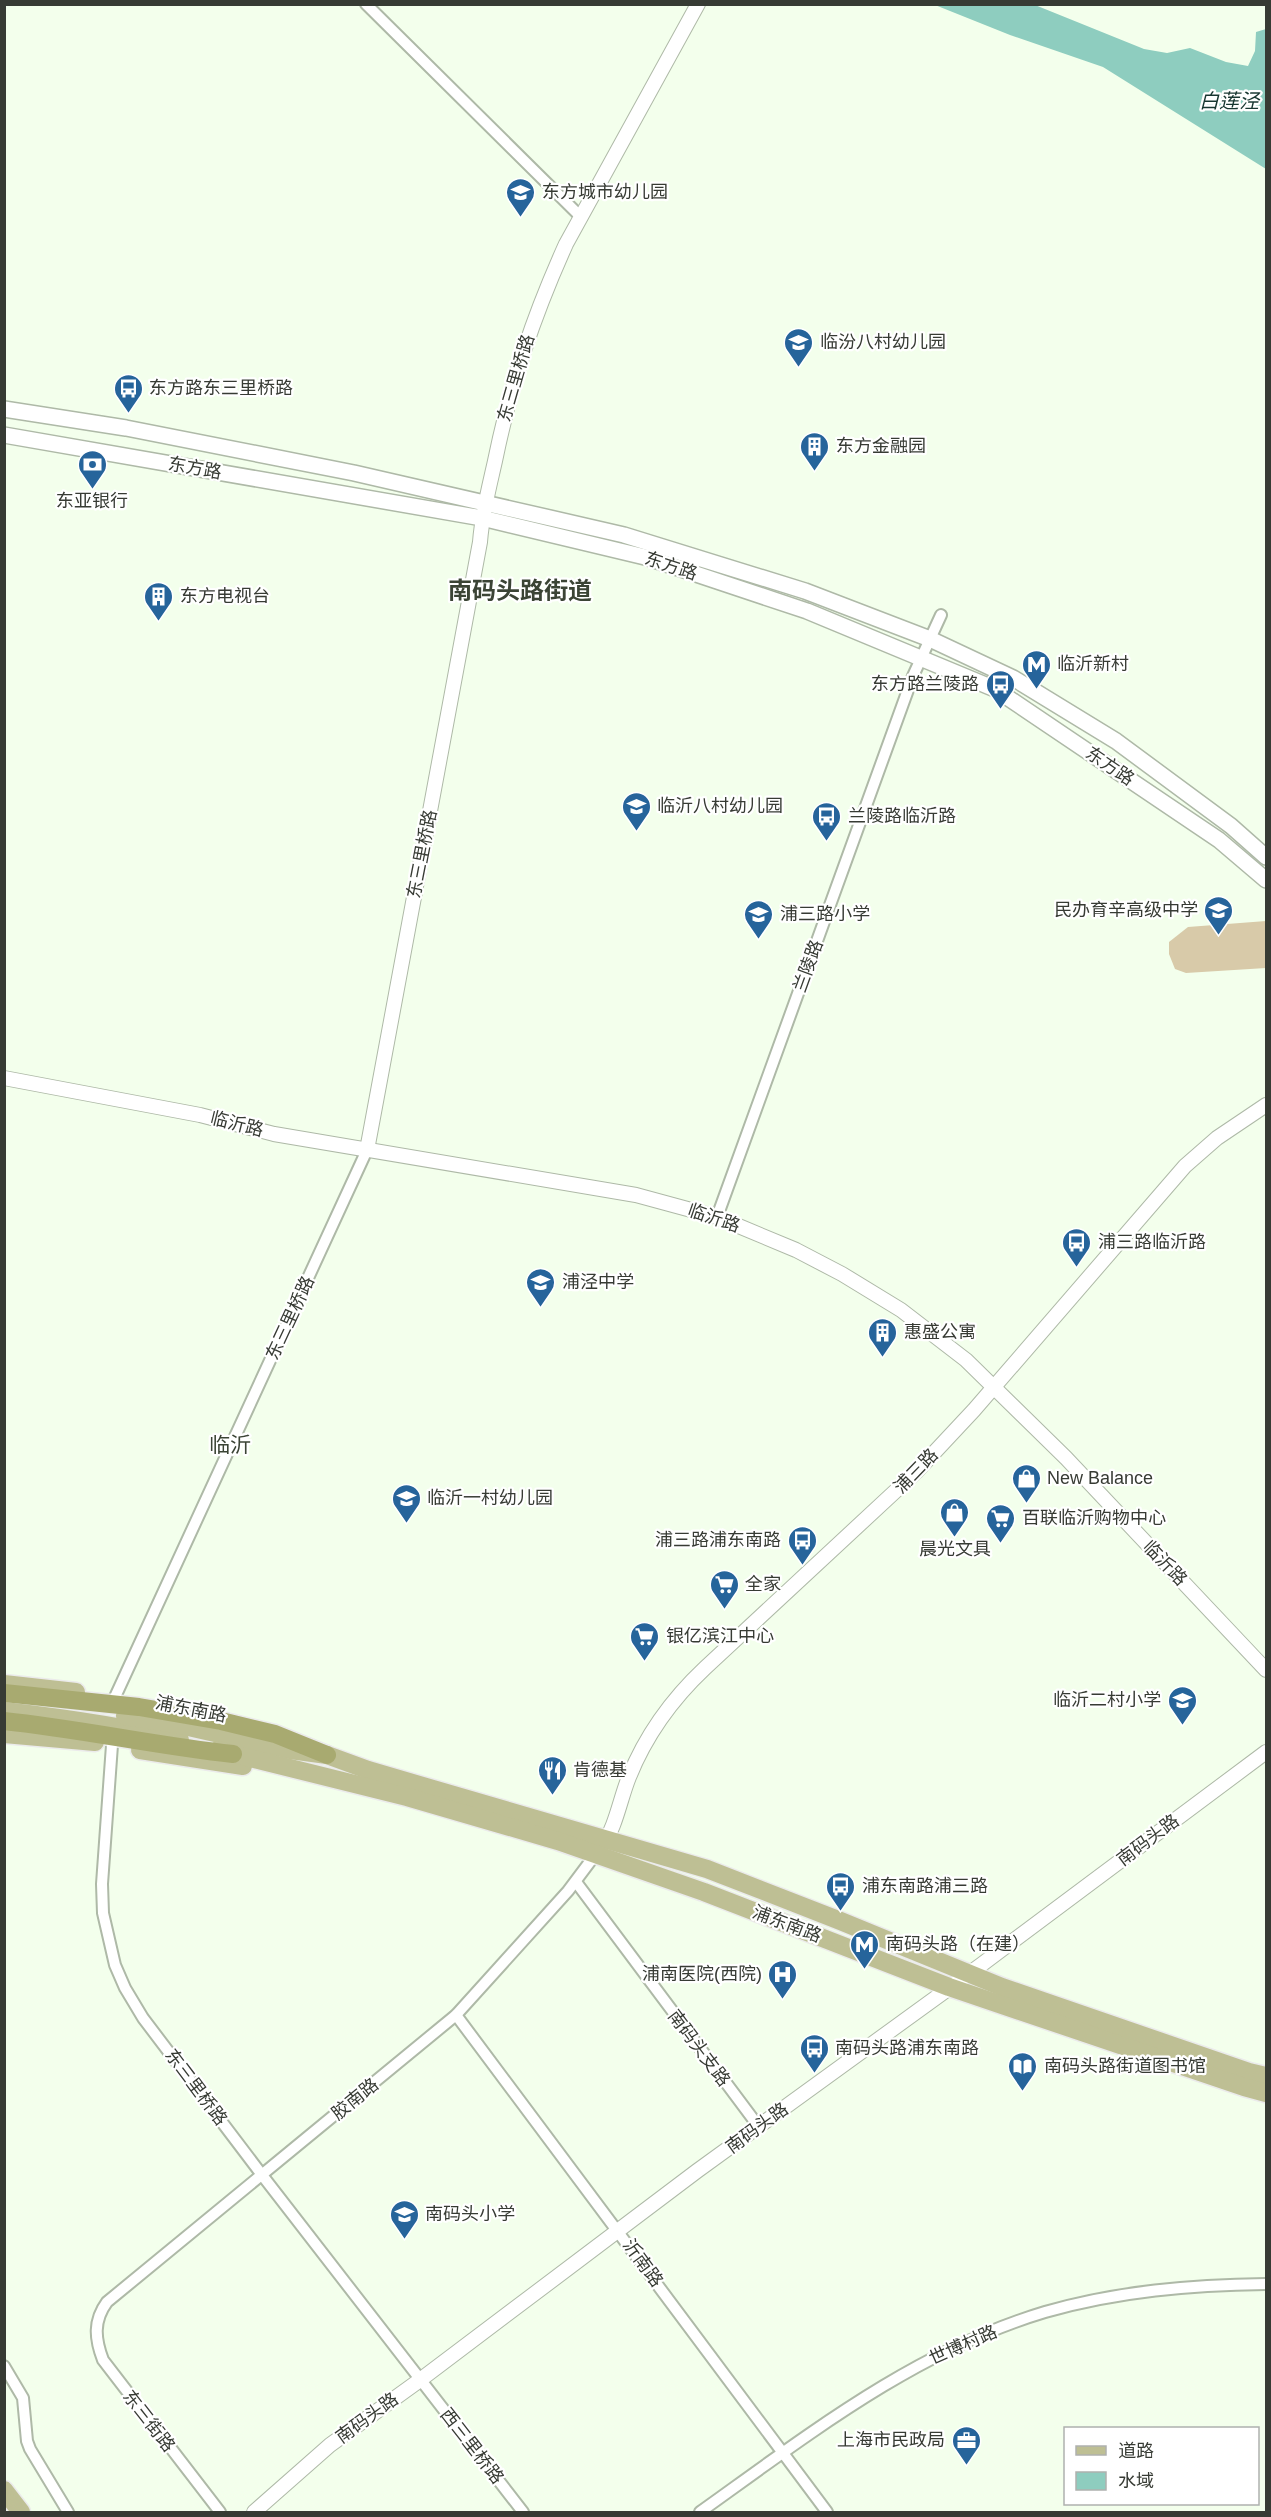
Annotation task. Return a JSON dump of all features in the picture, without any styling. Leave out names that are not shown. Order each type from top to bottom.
[{"type":"highway","points":[[4,1693],[139,1707],[221,1720],[275,1734],[327,1755]]},
{"type":"highway","points":[[4,1720],[120,1737],[182,1749],[233,1754]]},
{"type":"main road","name":"东方路","points":[[4,409],[137,430],[354,473],[645,557],[807,611],[995,689],[1219,840],[1266,880]]},
{"type":"main road","name":"东方路","points":[[4,435],[624,535],[805,591],[930,639],[1013,678],[1116,741],[1231,826],[1266,857]]},
{"type":"main road","name":"浦东南路","points":[[4,1684],[210,1710],[296,1735],[368,1770]]},
{"type":"main road","name":"浦东南路","points":[[4,1702],[61,1707],[175,1724],[327,1755],[368,1770],[707,1869],[1002,1987],[1266,2076]]},
{"type":"main road","name":"浦东南路","points":[[4,1711],[65,1718],[141,1731],[407,1797],[558,1841],[704,1892],[949,1987],[1244,2088],[1266,2092]]},
{"type":"main road","name":"浦东南路","points":[[4,1734],[67,1738],[228,1765],[303,1771]]},
{"type":"main road","points":[[4,2490],[21,2512]]},
{"type":"street","points":[[366,4],[581,217]]},
{"type":"street","name":"东三里桥路","points":[[115,1697],[367,1150],[480,542],[483,511],[517,368],[548,285],[581,217],[698,4]]},
{"type":"street","name":"兰陵路","points":[[717,1217],[913,676],[941,615]]},
{"type":"street","name":"临沂路","points":[[4,1078],[200,1115],[274,1134],[636,1195],[717,1217],[796,1250],[872,1291],[934,1334],[995,1386],[1266,1670]]},
{"type":"street","name":"浦三路","points":[[595,1855],[606,1840],[637,1758],[674,1701],[705,1668],[895,1492],[995,1386],[1185,1166],[1217,1138],[1266,1106]]},
{"type":"street","name":"东三里桥路","points":[[112,1745],[102,1884],[103,1913],[115,1965],[143,2018],[420,2380]]},
{"type":"street","name":"南码头路","points":[[254,2512],[330,2445],[619,2232],[697,2171],[969,1973],[1266,1752]]},
{"type":"street","name":"胶南路","points":[[97,2322],[100,2311],[107,2302],[456,2015],[576,1882],[595,1855]]},
{"type":"street","name":"南码头支路","points":[[576,1882],[759,2127]]},
{"type":"street","name":"沂南路","points":[[456,2015],[826,2512]]},
{"type":"street","name":"世博村路","points":[[700,2512],[855,2403],[904,2373],[964,2343],[1022,2320],[1083,2303],[1181,2287],[1266,2284]]},
{"type":"street","name":"东三街路","points":[[97,2322],[98,2347],[110,2372],[220,2512]]},
{"type":"street","points":[[4,2366],[23,2398],[27,2441],[30,2449],[68,2512]]},
{"type":"street","name":"西三里桥路","points":[[420,2380],[523,2512]]},
{"type":"shaded area","points":[[1266,921],[1266,968],[1186,973],[1175,969],[1169,954],[1169,942],[1188,927]]},
{"type":"water","name":"白莲泾","points":[[935,5],[1035,5],[1144,49],[1167,53],[1190,48],[1226,62],[1248,66],[1255,51],[1256,32],[1266,29],[1266,169],[1103,67],[1010,35]]},
{"type":"place","name":"东方城市幼儿园","points":[[521,218]]},
{"type":"place","name":"临汾八村幼儿园","points":[[799,368]]},
{"type":"place","name":"东方路东三里桥路","points":[[128,414]]},
{"type":"place","name":"东方金融园","points":[[815,472]]},
{"type":"place","name":"东亚银行","points":[[92,490]]},
{"type":"place","name":"东方电视台","points":[[159,622]]},
{"type":"place","name":"临沂新村","points":[[1036,690]]},
{"type":"place","name":"东方路兰陵路","points":[[1000,710]]},
{"type":"place","name":"临沂八村幼儿园","points":[[636,832]]},
{"type":"place","name":"兰陵路临沂路","points":[[827,842]]},
{"type":"place","name":"民办育辛高级中学","points":[[1219,936]]},
{"type":"place","name":"浦三路小学","points":[[759,940]]},
{"type":"place","name":"浦三路临沂路","points":[[1077,1268]]},
{"type":"place","name":"浦泾中学","points":[[541,1308]]},
{"type":"place","name":"惠盛公寓","points":[[883,1358]]},
{"type":"place","name":"New Balance","points":[[1026,1504]]},
{"type":"place","name":"临沂一村幼儿园","points":[[406,1524]]},
{"type":"place","name":"晨光文具","points":[[955,1538]]},
{"type":"place","name":"百联临沂购物中心","points":[[1001,1544]]},
{"type":"place","name":"浦三路浦东南路","points":[[802,1566]]},
{"type":"place","name":"全家","points":[[724,1610]]},
{"type":"place","name":"银亿滨江中心","points":[[645,1662]]},
{"type":"place","name":"临沂二村小学","points":[[1182,1726]]},
{"type":"place","name":"肯德基","points":[[552,1796]]},
{"type":"place","name":"浦东南路浦三路","points":[[841,1912]]},
{"type":"place","name":"南码头路（在建）","points":[[865,1970]]},
{"type":"place","name":"浦南医院(西院)","points":[[783,2000]]},
{"type":"place","name":"南码头路浦东南路","points":[[814,2074]]},
{"type":"place","name":"南码头路街道图书馆","points":[[1023,2092]]},
{"type":"place","name":"南码头小学","points":[[404,2240]]},
{"type":"place","name":"上海市民政局","points":[[966,2466]]},
{"type":"district","name":"南码头路街道","points":[[520,591]]},
{"type":"district","name":"临沂","points":[[230,1445]]}]
